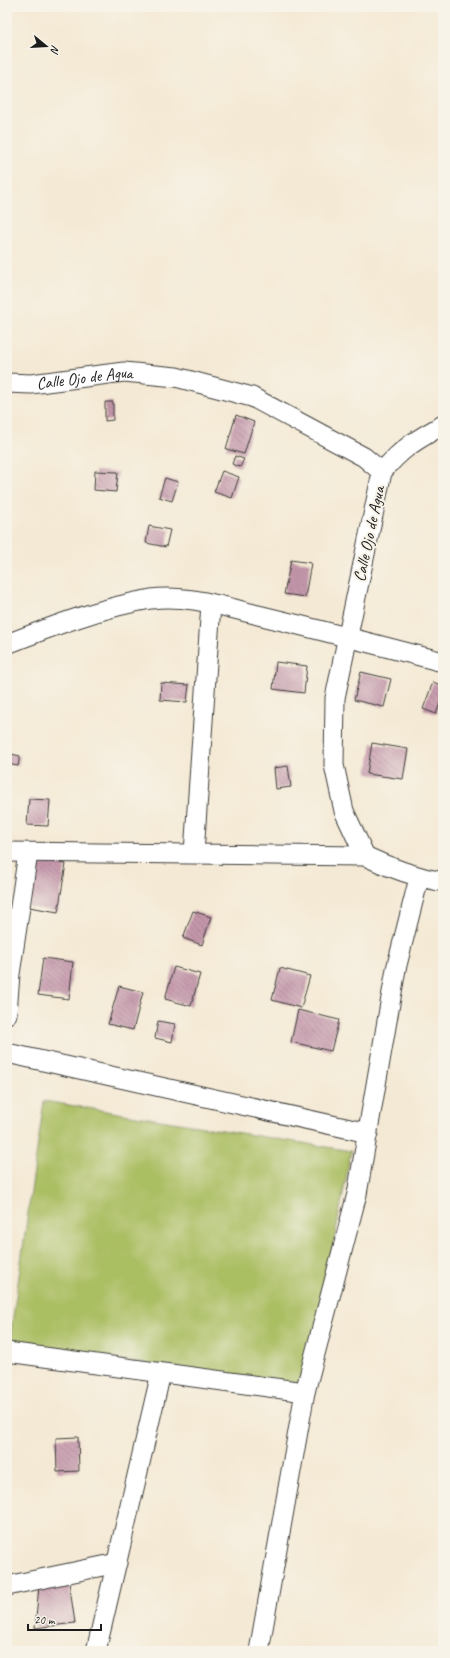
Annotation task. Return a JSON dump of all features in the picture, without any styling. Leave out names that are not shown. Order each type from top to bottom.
[{"type":"street","name":"Calle Ojo de Agua","points":[[7,383],[31,384],[124,372],[176,378],[252,398],[364,457],[382,472],[335,698],[334,765],[344,811],[365,856]]},
{"type":"street","points":[[382,472],[397,454],[412,442],[443,425]]},
{"type":"street","points":[[7,644],[65,621],[152,599],[179,599],[211,604],[347,636],[443,662]]},
{"type":"street","points":[[194,853],[211,604]]},
{"type":"street","points":[[7,852],[365,856],[390,868],[419,878],[443,882]]},
{"type":"street","points":[[7,1014],[10,974],[28,853]]},
{"type":"street","points":[[259,1651],[305,1392],[357,1194],[396,969],[419,878]]},
{"type":"street","points":[[7,1053],[368,1133]]},
{"type":"street","points":[[7,1352],[305,1392]]},
{"type":"street","points":[[96,1651],[161,1373]]},
{"type":"street","points":[[7,1586],[117,1563]]},
{"type":"green space","points":[[44,1101],[351,1151],[307,1385],[9,1345]]},
{"type":"building","points":[[105,402],[113,402],[113,420],[105,421]]},
{"type":"building","points":[[236,415],[254,422],[244,454],[226,449]]},
{"type":"building","points":[[235,456],[244,459],[240,467],[232,464]]},
{"type":"building","points":[[95,471],[118,472],[116,492],[94,490]]},
{"type":"building","points":[[222,471],[239,477],[232,498],[214,492]]},
{"type":"building","points":[[165,478],[178,482],[172,501],[159,497]]},
{"type":"building","points":[[149,526],[170,530],[166,547],[146,543]]},
{"type":"building","points":[[291,560],[311,563],[305,597],[284,594]]},
{"type":"building","points":[[276,662],[307,666],[304,693],[273,689]]},
{"type":"building","points":[[361,672],[391,679],[384,707],[354,700]]},
{"type":"building","points":[[433,682],[443,686],[443,695],[436,714],[423,709]]},
{"type":"building","points":[[161,683],[189,685],[187,702],[160,700]]},
{"type":"building","points":[[372,743],[408,749],[403,779],[367,774]]},
{"type":"building","points":[[7,753],[20,756],[18,766],[7,764]]},
{"type":"building","points":[[288,766],[291,787],[276,789],[274,768]]},
{"type":"building","points":[[29,799],[50,800],[48,826],[27,825]]},
{"type":"building","points":[[37,859],[66,864],[58,912],[29,907]]},
{"type":"building","points":[[193,911],[211,917],[202,945],[183,938]]},
{"type":"building","points":[[43,958],[73,962],[69,999],[38,995]]},
{"type":"building","points":[[174,967],[200,974],[191,1006],[165,999]]},
{"type":"building","points":[[280,968],[310,976],[301,1008],[272,1000]]},
{"type":"building","points":[[119,986],[143,992],[133,1030],[108,1024]]},
{"type":"building","points":[[298,1010],[339,1020],[331,1051],[291,1042]]},
{"type":"building","points":[[158,1021],[175,1024],[172,1042],[155,1038]]},
{"type":"building","points":[[78,1437],[79,1471],[57,1472],[56,1438]]},
{"type":"building","points":[[69,1582],[75,1623],[35,1628],[39,1586]]}]
